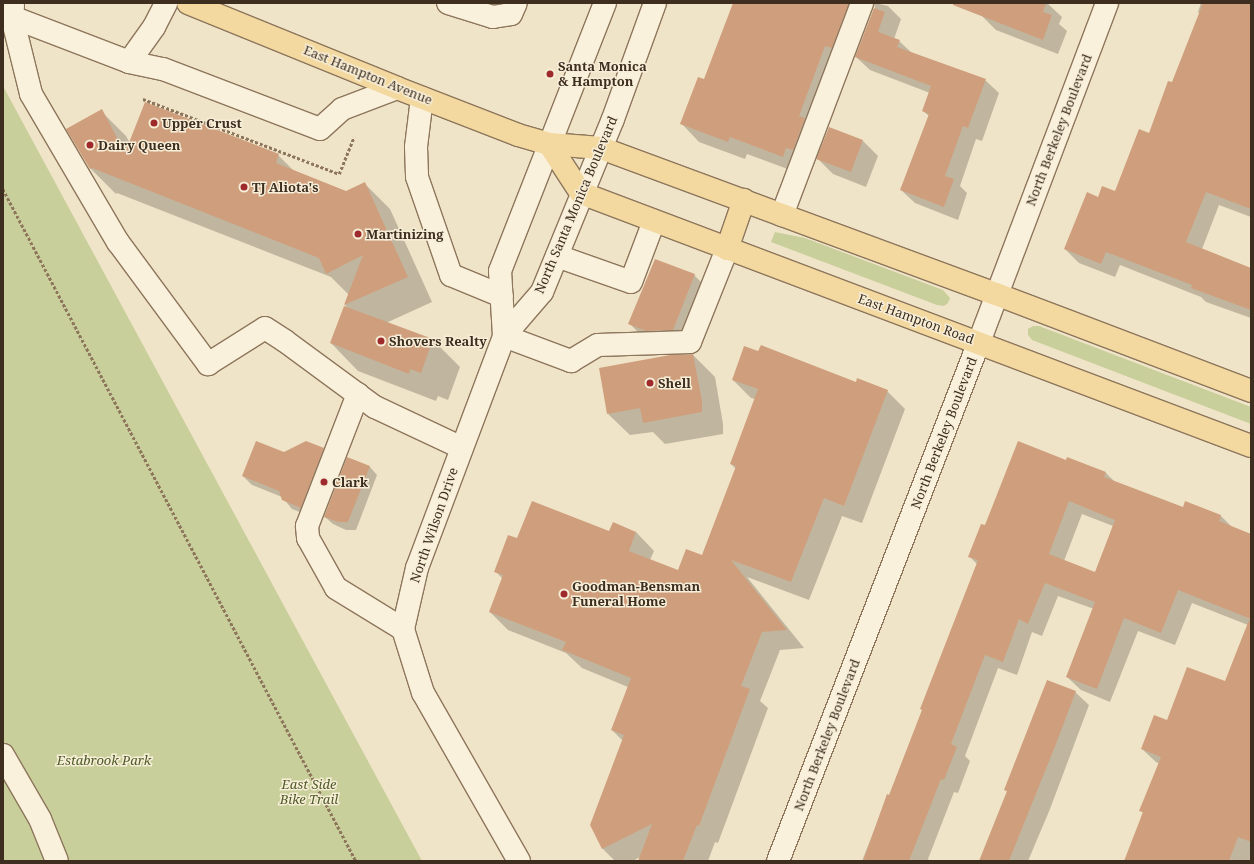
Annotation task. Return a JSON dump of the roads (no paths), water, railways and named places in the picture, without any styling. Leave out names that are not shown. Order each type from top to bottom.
[{"type":"main road","name":"East Hampton Avenue","points":[[188,3],[397,88],[518,135],[549,144],[601,148]]},
{"type":"main road","points":[[549,144],[581,193]]},
{"type":"main road","points":[[601,148],[996,294],[1251,391]]},
{"type":"main road","name":"East Hampton Road","points":[[581,193],[727,250],[979,342],[1251,446]]},
{"type":"main road","points":[[727,250],[744,200]]},
{"type":"street","points":[[130,62],[154,27],[166,3]]},
{"type":"street","points":[[452,4],[493,17],[511,14],[516,3]]},
{"type":"street","points":[[605,3],[500,271],[504,336],[571,361],[598,345],[643,342],[690,342],[727,250]]},
{"type":"street","name":"North Santa Monica Boulevard","points":[[504,336],[542,292],[581,193],[613,119],[655,3]]},
{"type":"street","points":[[782,215],[862,3]]},
{"type":"street","name":"North Berkeley Boulevard","points":[[778,861],[979,342],[1107,3]]},
{"type":"street","points":[[13,10],[130,62],[163,69],[320,129],[342,109],[397,88]]},
{"type":"street","points":[[13,10],[31,94],[118,242],[208,364],[265,328],[375,407],[462,448]]},
{"type":"street","points":[[422,98],[416,147],[417,177],[451,275],[502,296]]},
{"type":"street","points":[[557,256],[631,282],[654,221]]},
{"type":"street","name":"North Wilson Drive","points":[[403,629],[417,568],[504,336]]},
{"type":"street","points":[[358,394],[307,526],[308,538],[336,588],[403,629],[423,693],[519,861]]},
{"type":"street","points":[[3,755],[40,819],[57,861]]},
{"type":"place","name":"Santa Monica & Hampton","points":[[550,74]]},
{"type":"place","name":"Upper Crust","points":[[154,123]]},
{"type":"place","name":"Dairy Queen","points":[[90,145]]},
{"type":"place","name":"TJ Aliota's","points":[[244,187]]},
{"type":"place","name":"Martinizing","points":[[358,234]]},
{"type":"place","name":"Shovers Realty","points":[[381,341]]},
{"type":"place","name":"Shell","points":[[650,383]]},
{"type":"place","name":"Clark","points":[[324,482]]},
{"type":"place","name":"Goodman-Bensman Funeral Home","points":[[564,594]]},
{"type":"park label","name":"Estabrook Park","points":[[104,760]]},
{"type":"park label","name":"East Side Bike Trail","points":[[309,792]]}]
